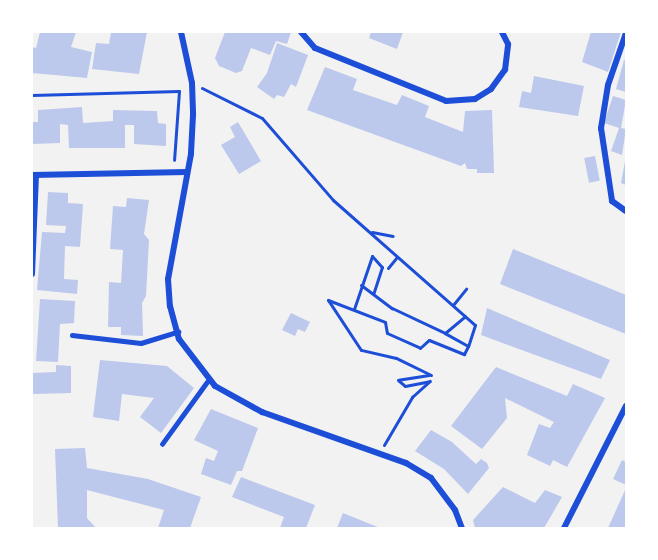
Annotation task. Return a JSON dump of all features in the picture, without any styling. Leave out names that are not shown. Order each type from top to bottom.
[{"type":"street","points":[[181,32],[192,83],[193,115],[188,172],[168,279],[170,306],[178,332],[209,379],[262,412],[381,453],[431,478],[455,510],[462,528]]},
{"type":"street","points":[[301,32],[315,48],[446,101],[475,99],[491,89],[505,70],[508,44],[502,32]]},
{"type":"street","points":[[627,33],[608,86],[601,128],[612,201],[627,211]]},
{"type":"street","points":[[32,274],[34,175],[188,172]]},
{"type":"street","points":[[564,528],[627,406]]},
{"type":"lane","points":[[72,335],[141,343],[178,332]]},
{"type":"lane","points":[[162,444],[209,379]]},
{"type":"path","points":[[192,83],[262,118],[333,200],[475,325],[464,354],[429,340],[420,348],[387,333],[385,322],[328,300],[361,350],[396,358],[431,375],[398,380],[405,386],[430,381],[412,397],[381,453]]},
{"type":"path","points":[[32,95],[179,91],[174,160]]},
{"type":"path","points":[[370,232],[393,236]]},
{"type":"path","points":[[354,309],[360,285],[372,256],[382,267],[373,294]]},
{"type":"path","points":[[388,268],[397,257]]},
{"type":"path","points":[[360,285],[392,308],[468,346]]},
{"type":"path","points":[[453,305],[466,289]]},
{"type":"path","points":[[445,333],[465,316]]},
{"type":"building","points":[[40,32],[76,32],[71,47],[92,52],[87,78],[32,73],[32,47],[36,48]]},
{"type":"building","points":[[111,32],[147,32],[139,74],[92,69],[96,43],[109,44]]},
{"type":"building","points":[[225,32],[291,32],[287,44],[276,41],[270,55],[251,48],[242,71],[236,73],[219,66],[215,58]]},
{"type":"building","points":[[371,32],[403,32],[397,49],[369,38]]},
{"type":"building","points":[[591,32],[621,32],[608,72],[582,62]]},
{"type":"building","points":[[277,43],[308,55],[296,87],[291,84],[284,97],[277,95],[274,99],[257,87],[267,73]]},
{"type":"building","points":[[624,60],[626,61],[626,92],[616,89]]},
{"type":"building","points":[[325,67],[357,79],[353,90],[397,105],[402,95],[429,106],[425,117],[463,132],[465,111],[492,110],[494,173],[477,173],[477,169],[467,169],[465,163],[461,166],[307,110]]},
{"type":"building","points":[[534,76],[584,86],[578,116],[519,107],[522,91],[531,93]]},
{"type":"building","points":[[613,96],[626,100],[621,128],[626,129],[622,155],[611,151],[619,128],[604,123]]},
{"type":"building","points":[[82,107],[83,123],[113,121],[113,110],[157,111],[158,123],[166,124],[166,146],[134,144],[134,125],[125,125],[125,148],[69,148],[68,125],[60,124],[60,143],[32,144],[32,122],[38,122],[38,110]]},
{"type":"building","points":[[238,122],[261,161],[239,174],[221,145],[235,137],[230,127]]},
{"type":"building","points":[[595,156],[600,181],[589,183],[584,158]]},
{"type":"building","points":[[626,161],[626,185],[621,183]]},
{"type":"building","points":[[48,192],[68,193],[68,203],[83,204],[80,247],[65,246],[64,279],[78,280],[77,294],[37,290],[42,232],[65,233],[66,226],[46,225]]},
{"type":"building","points":[[127,198],[149,200],[144,234],[149,240],[146,296],[142,303],[143,336],[121,335],[121,327],[108,327],[109,282],[121,283],[123,250],[110,249],[113,206],[126,207]]},
{"type":"building","points":[[513,249],[626,295],[626,334],[500,284]]},
{"type":"building","points":[[40,299],[75,301],[74,323],[60,324],[58,362],[36,361]]},
{"type":"building","points":[[487,308],[610,360],[601,379],[481,335]]},
{"type":"building","points":[[291,313],[310,322],[305,332],[298,329],[295,336],[282,330]]},
{"type":"building","points":[[100,360],[167,366],[194,388],[161,433],[140,417],[154,398],[122,394],[119,421],[93,417]]},
{"type":"building","points":[[56,365],[71,366],[71,393],[32,394],[32,373],[56,372]]},
{"type":"building","points":[[496,367],[567,396],[573,384],[605,398],[567,467],[553,460],[550,466],[527,455],[539,424],[550,428],[554,422],[505,398],[507,418],[482,449],[451,426]]},
{"type":"building","points":[[211,409],[258,428],[242,471],[237,471],[231,485],[201,474],[206,458],[214,461],[218,451],[194,440]]},
{"type":"building","points":[[431,430],[452,442],[476,464],[481,459],[487,463],[489,468],[468,494],[444,469],[415,451]]},
{"type":"building","points":[[85,448],[87,468],[148,479],[201,497],[190,528],[158,528],[164,510],[87,490],[87,518],[96,528],[58,528],[55,449]]},
{"type":"building","points":[[622,460],[626,462],[626,485],[613,479]]},
{"type":"building","points":[[241,477],[315,505],[306,528],[280,528],[284,517],[232,497]]},
{"type":"building","points":[[503,487],[535,503],[545,490],[562,497],[544,528],[475,528],[473,520]]},
{"type":"building","points":[[626,488],[626,528],[608,528]]},
{"type":"building","points":[[343,513],[380,528],[337,528]]}]
